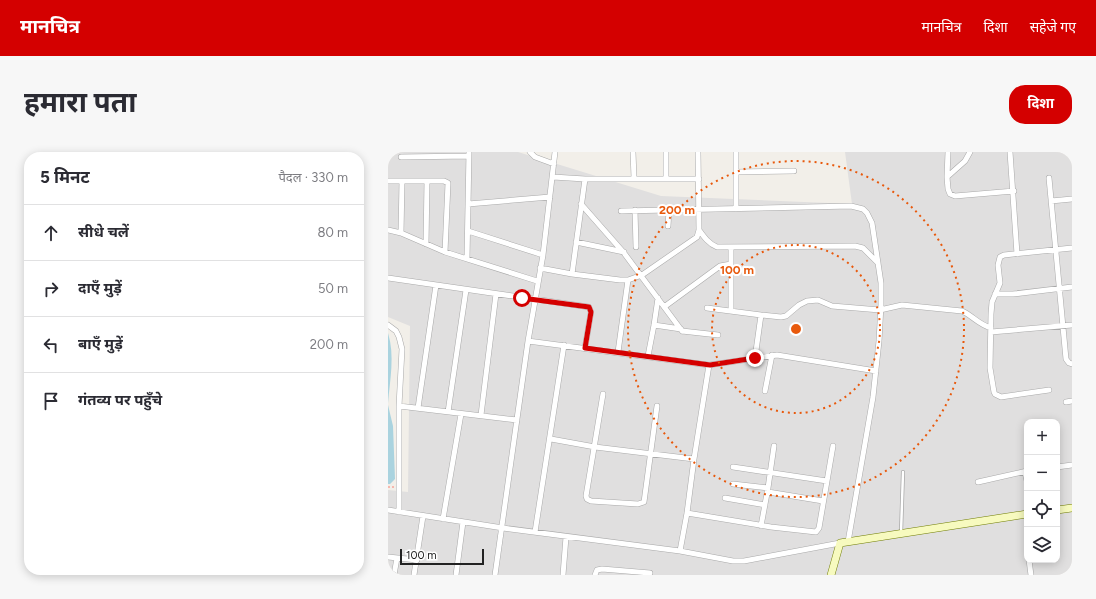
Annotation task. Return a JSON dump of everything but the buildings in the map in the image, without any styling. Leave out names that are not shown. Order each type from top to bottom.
[{"type":"main road","points":[[1060,510],[1072,508]]},
{"type":"main road","points":[[831,575],[840,543],[1024,514]]},
{"type":"street","points":[[530,152],[535,157],[554,164]]},
{"type":"street","points":[[495,575],[537,281],[543,255],[555,152]]},
{"type":"street","points":[[633,152],[634,178]]},
{"type":"street","points":[[666,152],[666,178]]},
{"type":"street","points":[[540,268],[572,274],[628,280],[642,275],[697,237],[699,230],[698,152]]},
{"type":"street","points":[[736,152],[736,209]]},
{"type":"street","points":[[948,152],[947,177],[950,194],[955,196],[1014,191]]},
{"type":"street","points":[[947,177],[965,161],[970,152]]},
{"type":"street","points":[[1010,152],[1014,191],[1017,254]]},
{"type":"street","points":[[401,157],[469,154],[467,259]]},
{"type":"street","points":[[736,172],[794,171]]},
{"type":"street","points":[[553,177],[585,179],[699,179]]},
{"type":"street","points":[[1049,178],[1057,249],[1066,359],[1072,364]]},
{"type":"street","points":[[572,274],[585,179]]},
{"type":"street","points":[[388,181],[444,181],[448,183],[445,252]]},
{"type":"street","points":[[401,233],[402,181]]},
{"type":"street","points":[[426,244],[427,181]]},
{"type":"street","points":[[468,204],[550,197]]},
{"type":"street","points":[[1051,201],[1072,199]]},
{"type":"street","points":[[581,204],[642,275],[682,331]]},
{"type":"street","points":[[620,211],[857,206],[867,213],[872,223],[881,283],[880,310],[876,371],[867,434],[848,542]]},
{"type":"street","points":[[635,210],[636,247]]},
{"type":"street","points":[[668,226],[669,210]]},
{"type":"street","points":[[388,230],[401,233],[445,252],[537,281]]},
{"type":"street","points":[[699,230],[706,240],[713,246],[718,247],[855,246],[863,248],[878,263]]},
{"type":"street","points":[[468,231],[543,255]]},
{"type":"street","points":[[576,242],[624,253]]},
{"type":"street","points":[[731,247],[731,312]]},
{"type":"street","points":[[1049,390],[1001,397],[995,394],[990,368],[992,302],[1000,283],[998,265],[1000,257],[1004,255],[1072,248]]},
{"type":"street","points":[[664,307],[720,266],[731,264]]},
{"type":"street","points":[[388,278],[586,307],[591,309],[591,312],[585,348]]},
{"type":"street","points":[[618,352],[628,280]]},
{"type":"street","points":[[418,408],[436,285]]},
{"type":"street","points":[[995,294],[1013,294],[1072,287]]},
{"type":"street","points":[[448,412],[466,290]]},
{"type":"street","points":[[481,415],[496,294]]},
{"type":"street","points":[[648,356],[658,298]]},
{"type":"street","points":[[707,308],[781,317],[786,316],[806,301],[818,300],[832,306],[880,310],[902,305],[962,311],[991,330],[1072,325]]},
{"type":"street","points":[[755,358],[761,315]]},
{"type":"street","points":[[388,325],[396,331],[402,349],[399,406],[399,512]]},
{"type":"street","points":[[654,325],[681,329],[682,331],[718,335]]},
{"type":"street","points":[[528,341],[710,365],[772,355],[876,371]]},
{"type":"street","points":[[536,532],[564,345]]},
{"type":"street","points":[[765,391],[772,355]]},
{"type":"street","points":[[680,552],[710,365]]},
{"type":"street","points":[[603,394],[586,496],[587,499],[591,501],[638,504],[644,502],[657,406]]},
{"type":"street","points":[[1066,402],[1072,401]]},
{"type":"street","points":[[399,406],[517,420]]},
{"type":"street","points":[[443,519],[461,414]]},
{"type":"street","points":[[551,439],[595,447],[694,459]]},
{"type":"street","points":[[761,526],[771,473],[774,446]]},
{"type":"street","points":[[687,513],[761,526],[816,532],[819,528],[833,446]]},
{"type":"street","points":[[1060,467],[1072,465]]},
{"type":"street","points":[[733,467],[827,481]]},
{"type":"street","points":[[978,482],[1024,472]]},
{"type":"street","points":[[732,484],[824,501]]},
{"type":"street","points":[[725,498],[765,505]]},
{"type":"street","points":[[388,510],[734,561],[744,561],[840,543]]},
{"type":"street","points":[[414,575],[424,516]]},
{"type":"street","points":[[456,575],[463,522]]},
{"type":"street","points":[[562,575],[566,536]]},
{"type":"street","points":[[388,557],[416,560]]},
{"type":"street","points":[[394,575],[397,558]]},
{"type":"street","points":[[1029,563],[1031,575]]},
{"type":"street","points":[[595,575],[597,570],[602,568],[650,573]]},
{"type":"lane","points":[[901,533],[904,472]]},
{"type":"shaded area","points":[[388,152],[518,152],[661,196],[852,204],[845,152],[1072,152],[1072,575],[388,575],[388,490],[408,492],[410,326],[388,317]]},
{"type":"water","points":[[388,333],[392,359],[388,403]]},
{"type":"water","points":[[388,405],[393,426],[395,479],[390,484],[388,484]]},
{"type":"route","points":[[522,298],[589,307],[591,312],[585,348],[710,365],[755,358]]}]
